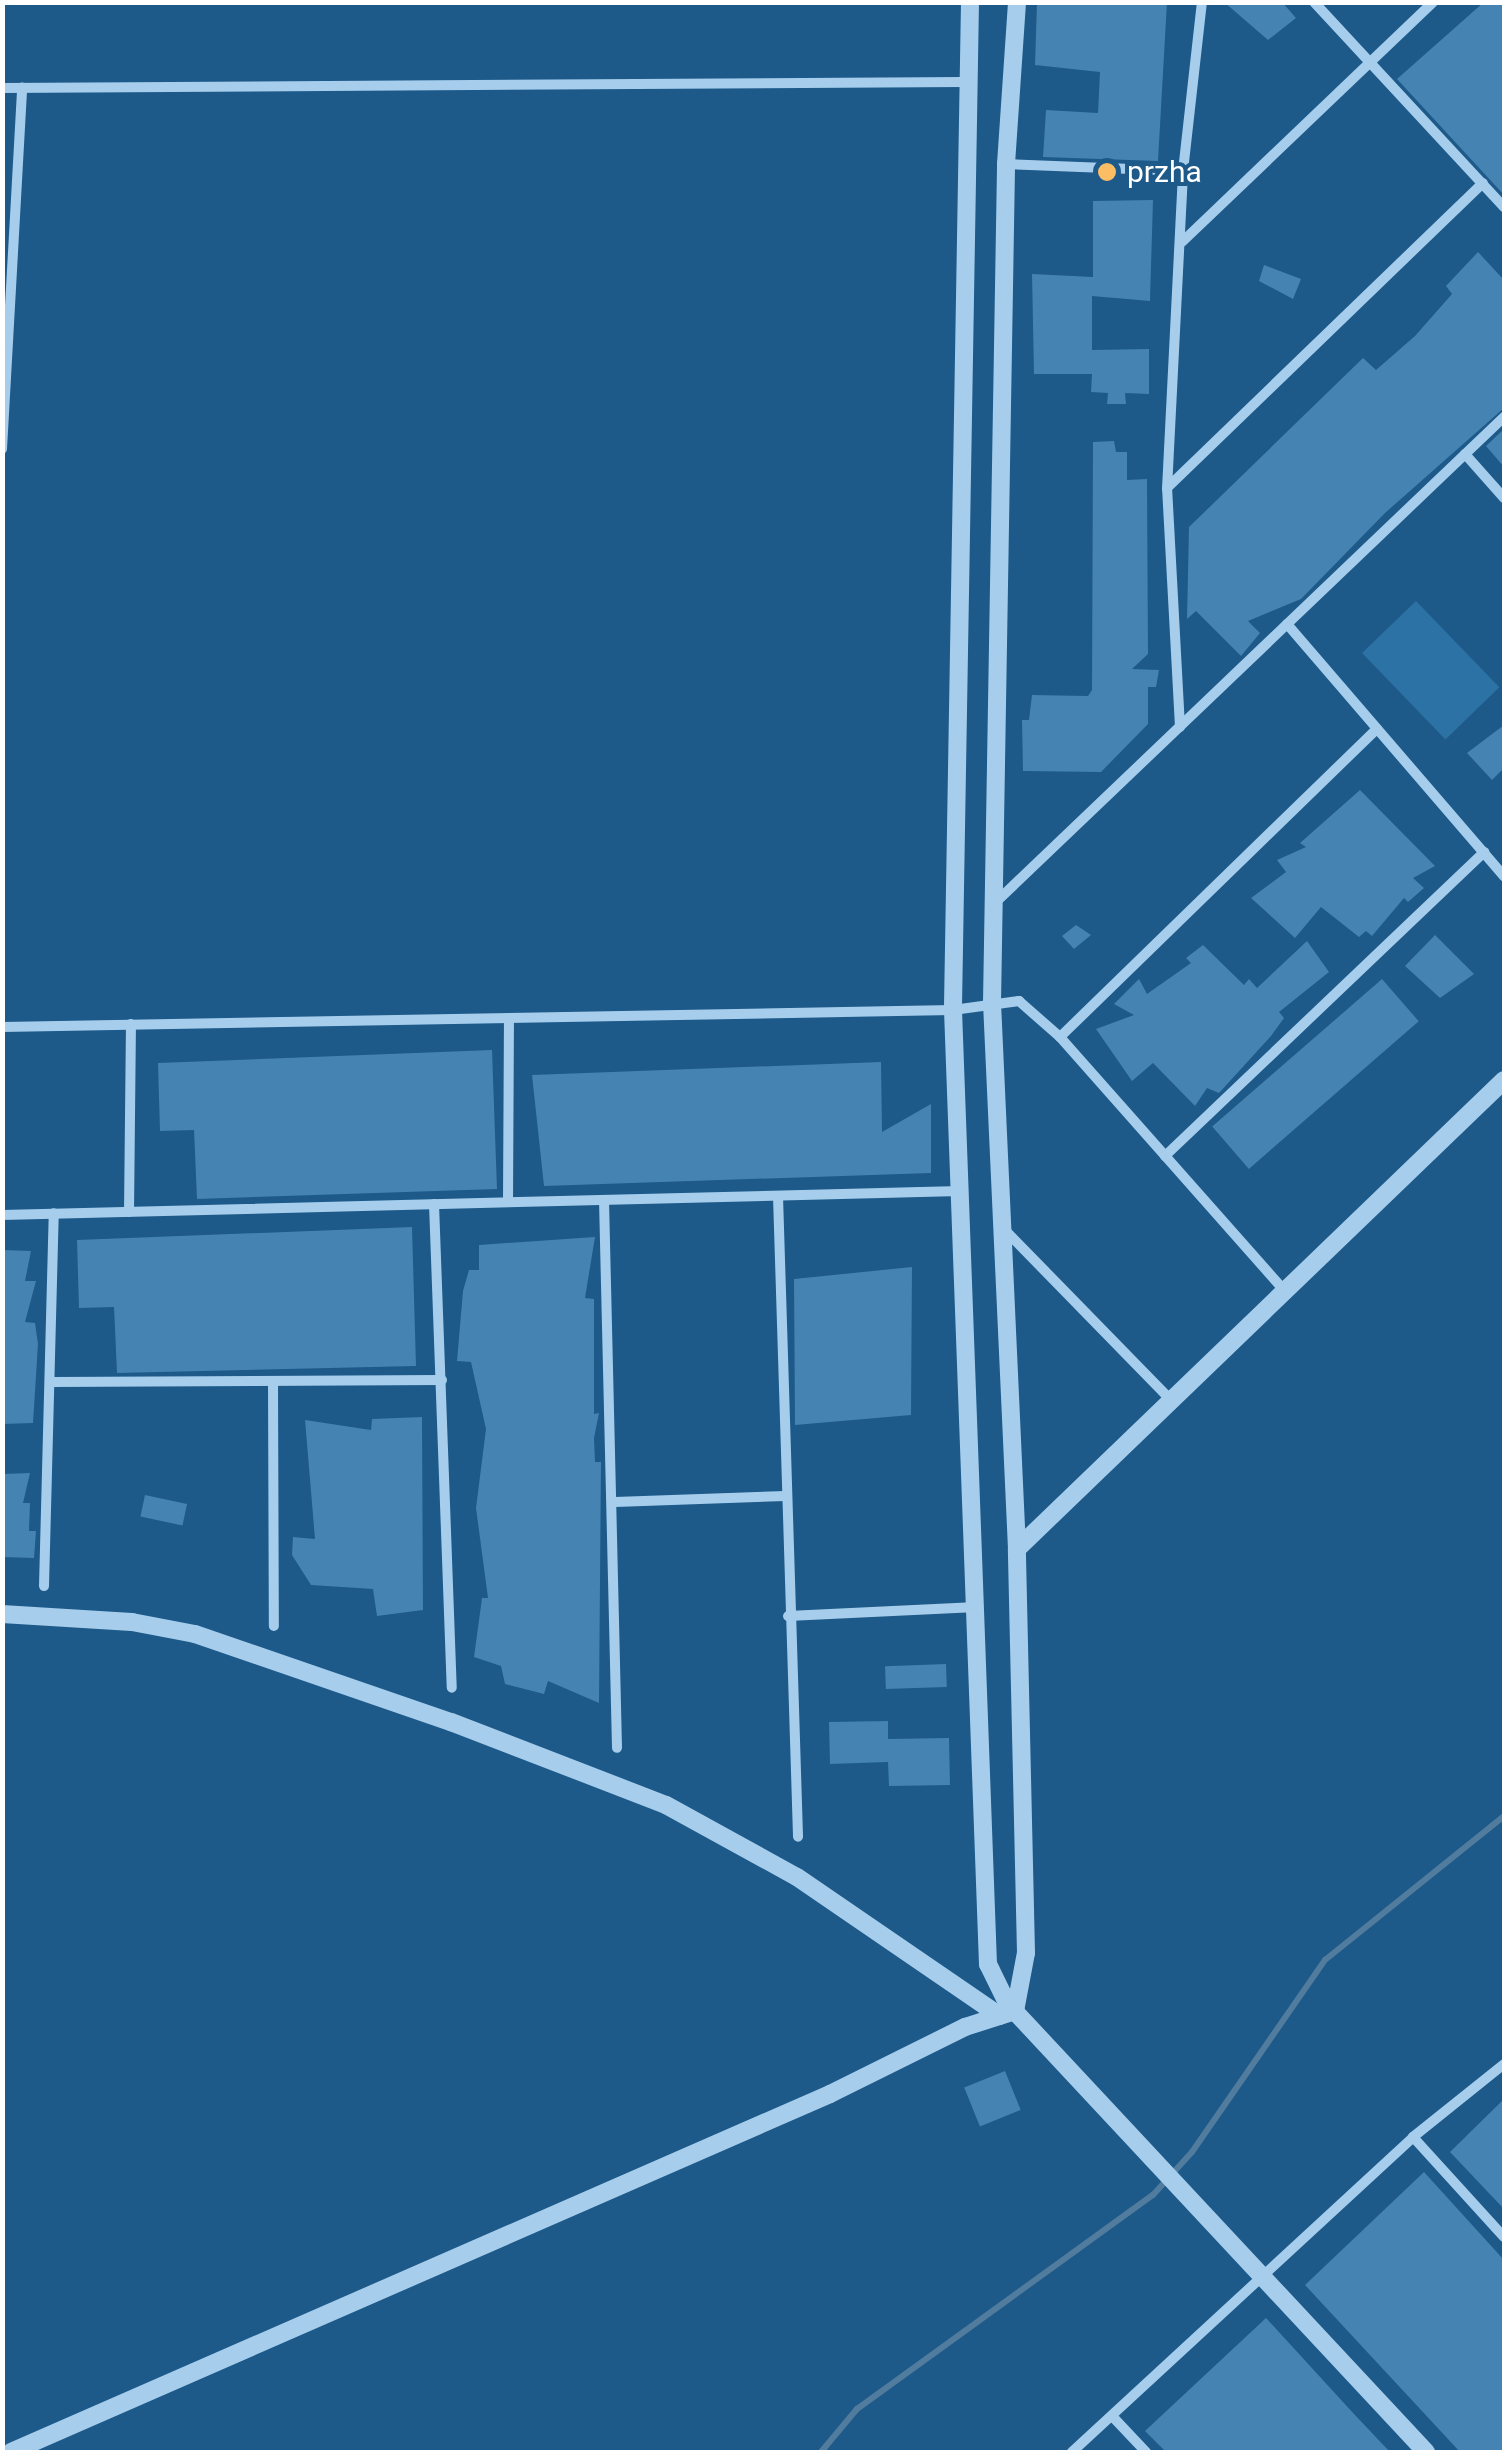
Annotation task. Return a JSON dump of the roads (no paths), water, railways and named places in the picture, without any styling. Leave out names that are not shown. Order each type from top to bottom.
[{"type":"street","points":[[970,2],[964,82],[953,1010],[978,1607],[988,1964],[1008,2013]]},
{"type":"street","points":[[11,2452],[1008,2013],[1026,1953],[1016,1549],[992,1003],[1006,164],[1016,2]]},
{"type":"street","points":[[1180,726],[1167,489],[1183,170],[1202,2]]},
{"type":"street","points":[[1314,2],[1504,207]]},
{"type":"street","points":[[1182,242],[1433,2]]},
{"type":"street","points":[[2,88],[964,82]]},
{"type":"street","points":[[2,450],[22,88]]},
{"type":"street","points":[[1006,164],[1183,170]]},
{"type":"street","points":[[1167,489],[1483,183]]},
{"type":"street","points":[[994,904],[1504,417]]},
{"type":"street","points":[[1465,454],[1504,498]]},
{"type":"street","points":[[1287,624],[1504,876]]},
{"type":"street","points":[[1060,1037],[1378,728]]},
{"type":"street","points":[[1165,1156],[1484,852]]},
{"type":"street","points":[[2,1027],[953,1010],[992,1003],[1024,1004],[1060,1037],[1284,1290]]},
{"type":"street","points":[[508,1018],[508,1202]]},
{"type":"street","points":[[129,1212],[130,1024]]},
{"type":"street","points":[[1016,1549],[1504,1080]]},
{"type":"street","points":[[2,1215],[960,1191]]},
{"type":"street","points":[[778,1196],[788,1616],[798,1837]]},
{"type":"street","points":[[604,1200],[616,1502],[617,1748]]},
{"type":"street","points":[[434,1204],[452,1688]]},
{"type":"street","points":[[44,1586],[54,1214]]},
{"type":"street","points":[[1002,1227],[1170,1400]]},
{"type":"street","points":[[52,1382],[442,1380]]},
{"type":"street","points":[[274,1381],[274,1626]]},
{"type":"street","points":[[616,1502],[785,1496]]},
{"type":"street","points":[[788,1616],[978,1607]]},
{"type":"street","points":[[2,1614],[132,1622],[195,1634],[666,1805],[797,1877],[1008,2013],[1154,2161],[1426,2452]]},
{"type":"street","points":[[1072,2452],[1264,2279],[1413,2137],[1504,2064]]},
{"type":"street","points":[[1413,2137],[1504,2236]]},
{"type":"street","points":[[1112,2416],[1146,2452]]},
{"type":"waterway","points":[[821,2452],[857,2409],[1153,2195],[1192,2152],[1325,1960],[1504,1816]]},
{"type":"place","name":"przha","points":[[1107,172]]}]
